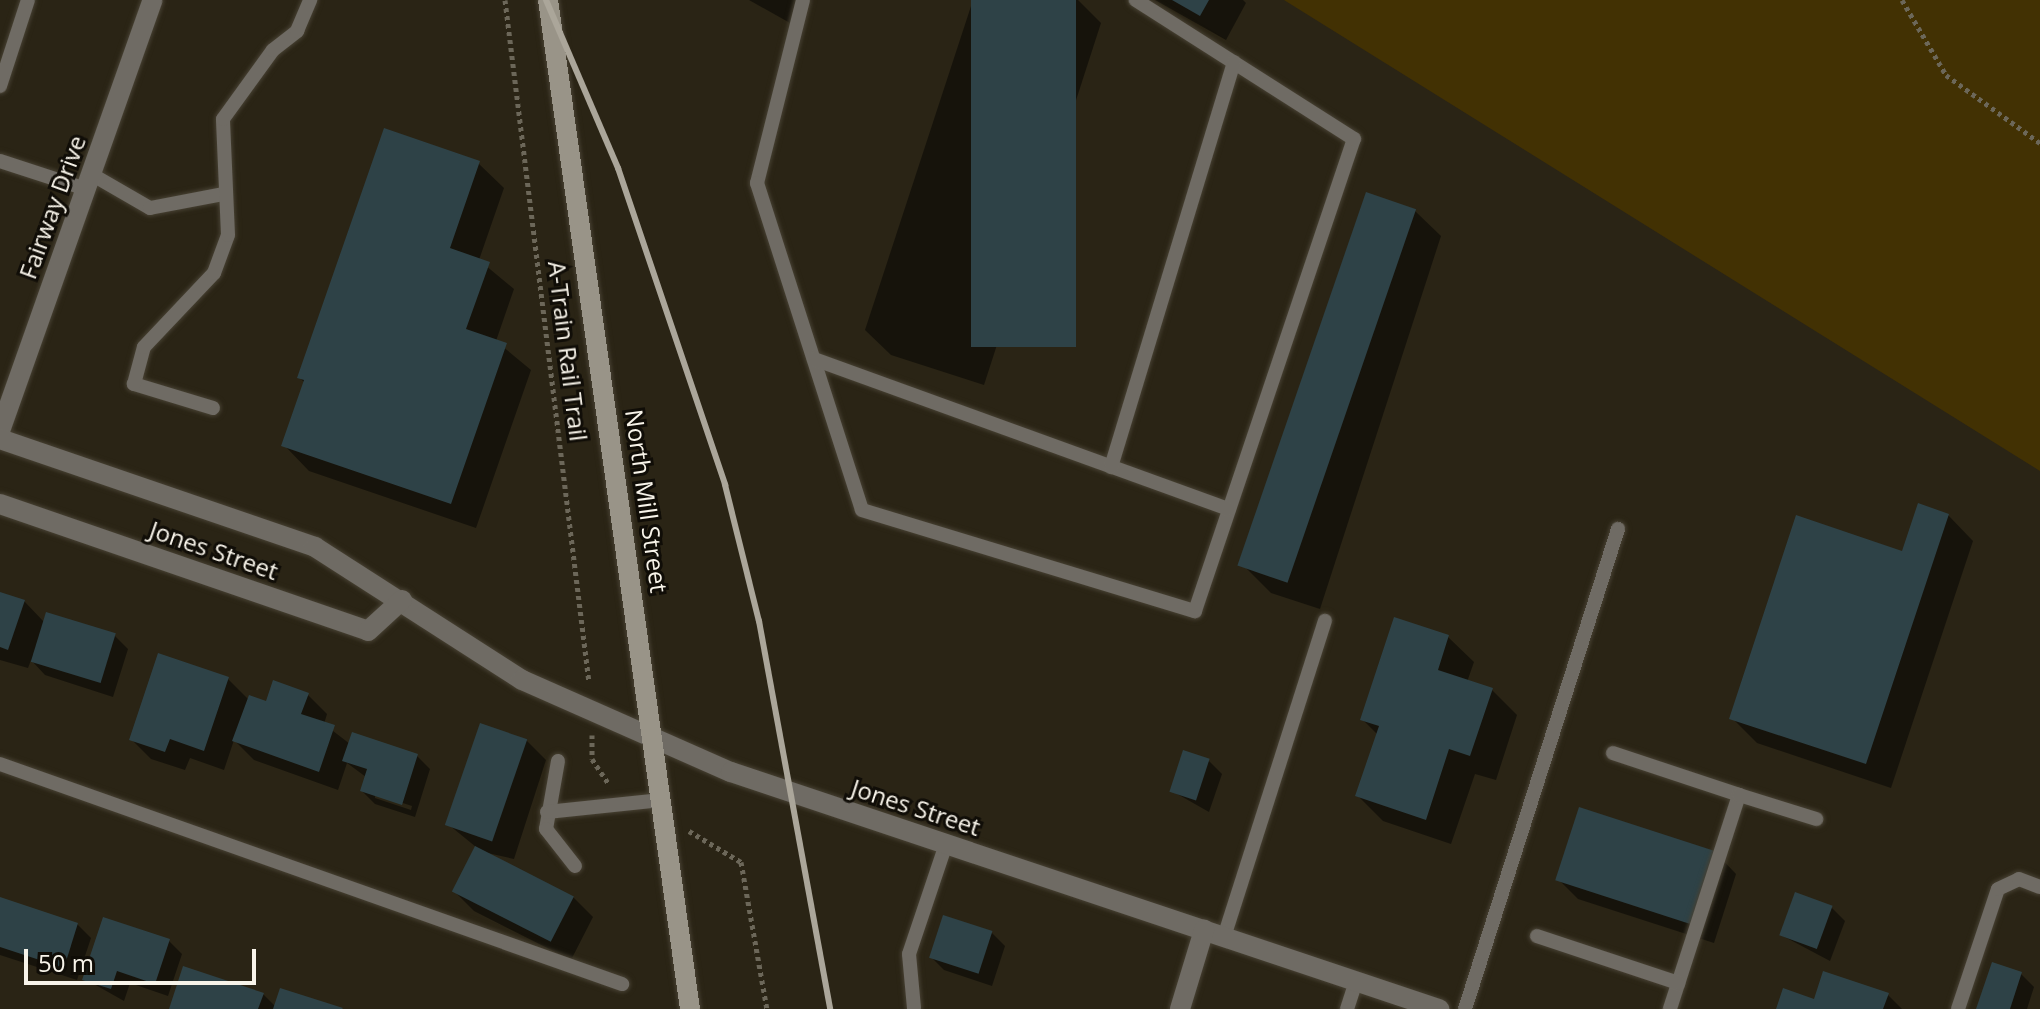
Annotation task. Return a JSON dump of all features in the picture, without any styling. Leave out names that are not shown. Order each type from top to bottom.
[{"type":"main road","name":"North Mill Street","points":[[548,0],[690,1009]]},
{"type":"street","name":"Fairway Drive","points":[[0,431],[153,0]]},
{"type":"street","name":"Jones Street","points":[[0,439],[315,547],[402,600],[509,672],[731,772],[1439,1009]]},
{"type":"street","name":"Jones Street","points":[[0,504],[368,631],[402,600]]},
{"type":"street","points":[[1180,1009],[1214,933]]},
{"type":"lane","points":[[0,86],[28,0]]},
{"type":"lane","points":[[213,408],[134,384],[144,347],[214,273],[228,235],[223,194],[223,119],[273,50],[297,31],[310,0]]},
{"type":"lane","points":[[803,0],[757,183],[862,510],[1195,611],[1354,139],[1136,0]]},
{"type":"lane","points":[[1111,467],[1234,62]]},
{"type":"lane","points":[[0,161],[88,181],[150,208],[223,194]]},
{"type":"lane","points":[[814,359],[1229,509]]},
{"type":"lane","points":[[1465,1009],[1618,529]]},
{"type":"lane","points":[[1214,933],[1325,621]]},
{"type":"lane","points":[[1613,753],[1816,819]]},
{"type":"lane","points":[[558,761],[546,829],[575,866]]},
{"type":"lane","points":[[0,764],[622,984]]},
{"type":"lane","points":[[1670,1009],[1739,795]]},
{"type":"lane","points":[[547,812],[661,800]]},
{"type":"lane","points":[[914,1008],[909,954],[946,844]]},
{"type":"lane","points":[[1958,1009],[1998,889],[2019,879],[2040,887]]},
{"type":"lane","points":[[1537,936],[1678,983]]},
{"type":"lane","points":[[1347,1009],[1356,981]]},
{"type":"path","name":"A-Train Rail Trail","points":[[505,0],[592,708]]},
{"type":"path","points":[[1902,0],[1946,75],[2040,143]]},
{"type":"shaded area","points":[[1284,0],[2040,0],[2040,471]]},
{"type":"building","points":[[971,0],[1076,0],[1076,347],[971,347]]},
{"type":"building","points":[[1172,0],[1209,0],[1200,16]]},
{"type":"building","points":[[384,128],[480,161],[450,248],[490,262],[466,329],[507,343],[451,504],[281,446],[304,380],[297,378]]},
{"type":"building","points":[[1366,192],[1416,209],[1288,583],[1237,565]]},
{"type":"building","points":[[1918,503],[1949,514],[1866,764],[1729,719],[1796,515],[1902,551]]},
{"type":"building","points":[[0,592],[25,600],[8,650],[0,647]]},
{"type":"building","points":[[46,612],[116,633],[101,683],[31,662]]},
{"type":"building","points":[[1394,617],[1449,635],[1438,670],[1493,688],[1470,756],[1449,749],[1426,820],[1355,796],[1379,726],[1360,720]]},
{"type":"building","points":[[158,653],[229,677],[204,751],[170,739],[165,752],[129,740]]},
{"type":"building","points":[[273,680],[309,693],[301,714],[335,725],[319,772],[232,741],[249,695],[266,701]]},
{"type":"building","points":[[480,723],[527,739],[492,841],[445,825]]},
{"type":"building","points":[[352,732],[418,754],[402,805],[360,791],[367,769],[342,761]]},
{"type":"building","points":[[1183,750],[1210,759],[1196,800],[1169,792]]},
{"type":"building","points":[[1579,807],[1718,852],[1694,925],[1555,880]]},
{"type":"building","points":[[475,846],[574,896],[551,942],[452,891]]},
{"type":"building","points":[[1795,892],[1833,906],[1817,949],[1779,935]]},
{"type":"building","points":[[0,897],[78,923],[64,968],[0,947]]},
{"type":"building","points":[[943,915],[992,931],[979,974],[929,958]]},
{"type":"building","points":[[103,917],[170,939],[155,984],[117,971],[111,989],[82,980]]},
{"type":"building","points":[[1992,962],[2022,972],[2010,1009],[1976,1009]]},
{"type":"building","points":[[183,966],[264,993],[258,1009],[169,1009]]},
{"type":"building","points":[[1823,971],[1889,993],[1883,1009],[1776,1009],[1783,988],[1814,999]]},
{"type":"building","points":[[280,988],[343,1008],[273,1009]]},
{"type":"railway","points":[[546,0],[618,168],[725,485],[759,621],[830,1009]]}]
